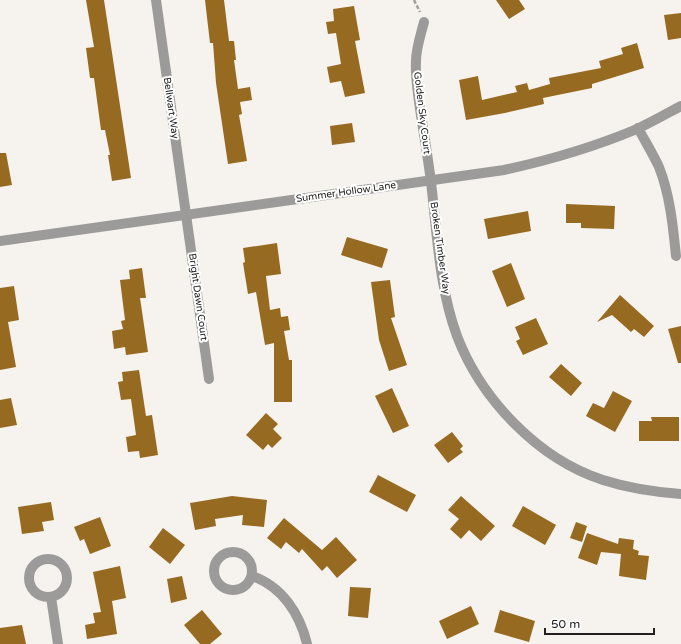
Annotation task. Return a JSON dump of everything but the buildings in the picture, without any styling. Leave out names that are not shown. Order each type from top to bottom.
[{"type":"street","name":"Bellwart Way","points":[[156,0],[187,215]]},
{"type":"street","name":"Golden Sky Court","points":[[424,22],[416,60],[417,84],[431,180]]},
{"type":"street","name":"Summer Hollow Lane","points":[[0,241],[504,170],[538,163],[595,146],[638,128],[681,106]]},
{"type":"street","points":[[638,128],[659,167],[667,194],[676,256]]},
{"type":"street","name":"Broken Timber Way","points":[[431,180],[444,284],[457,335],[468,359],[482,383],[497,404],[516,426],[544,450],[576,469],[602,480],[630,488],[681,494]]},
{"type":"street","name":"Bright Dawn Court","points":[[187,215],[209,379]]},
{"type":"street","points":[[252,576],[262,580],[276,589],[288,601],[296,615],[307,644]]},
{"type":"street","points":[[51,597],[58,644]]}]
